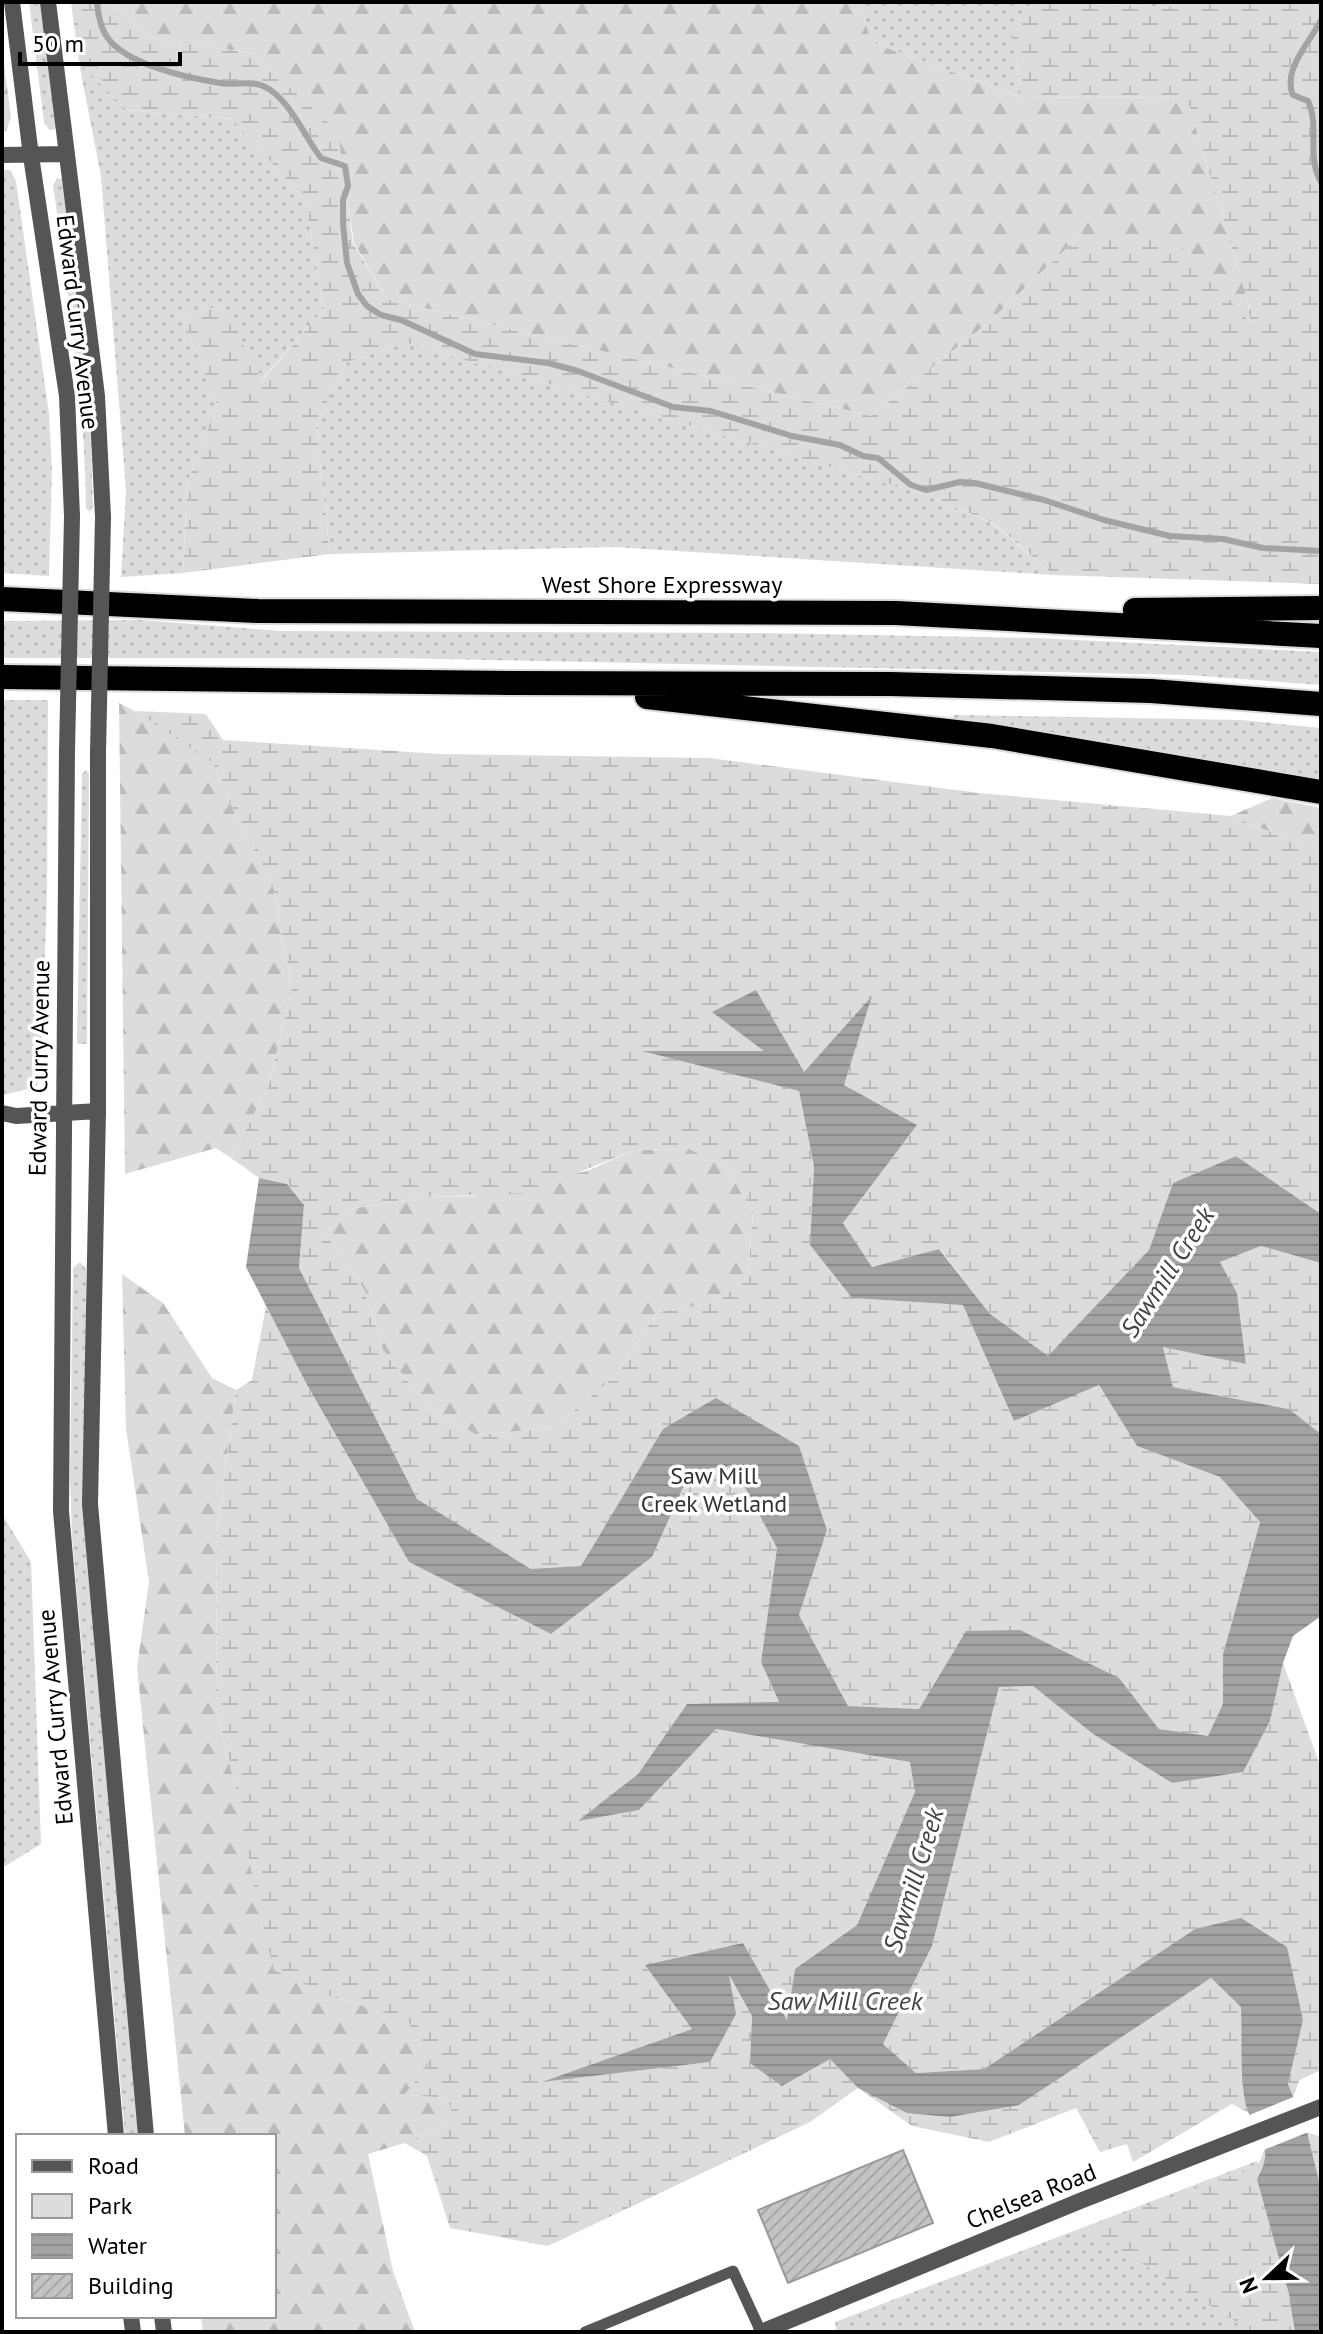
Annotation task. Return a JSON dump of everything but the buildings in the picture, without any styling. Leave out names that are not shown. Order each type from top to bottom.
[{"type":"highway","name":"West Shore Expressway","points":[[2,599],[258,611],[896,613],[1321,636]]},
{"type":"highway","points":[[896,613],[1321,608]]},
{"type":"highway","points":[[2,677],[891,684],[1151,691],[1321,704]]},
{"type":"highway","points":[[513,683],[992,736],[1321,792]]},
{"type":"street","name":"Edward Curry Avenue","points":[[12,2],[31,156],[67,396],[72,516],[67,751],[61,1511],[116,2134]]},
{"type":"street","name":"Edward Curry Avenue","points":[[48,2],[97,396],[103,517],[98,752],[98,1111],[90,1504],[146,2134]]},
{"type":"street","points":[[2,155],[67,154]]},
{"type":"street","points":[[2,1113],[16,1116],[98,1111]]},
{"type":"street","name":"Chelsea Road","points":[[761,2332],[1319,2107]]},
{"type":"lane","points":[[585,2332],[733,2271],[761,2332]]},
{"type":"green space","points":[[29,2],[41,2],[57,127],[53,130],[49,130],[44,122]]},
{"type":"green space","points":[[71,2],[111,2],[149,38],[253,53],[338,132],[353,243],[387,299],[871,416],[989,322],[1081,235],[1178,242],[1250,323],[1248,302],[1187,98],[1021,97],[1009,24],[1038,2],[1177,7],[1184,2],[1321,2],[1321,584],[1054,575],[993,523],[923,494],[407,343],[347,362],[316,425],[330,554],[183,573],[187,483],[217,404],[182,316],[220,306],[263,379],[324,309],[305,200],[232,119],[127,110],[79,63]]},
{"type":"green space","points":[[111,2],[860,2],[871,42],[1020,97],[1187,98],[1248,302],[1250,325],[1081,235],[989,322],[871,416],[387,299],[354,243],[337,132],[253,53],[149,38]]},
{"type":"green space","points":[[860,2],[1038,2],[1010,24],[1021,97],[871,42]]},
{"type":"green space","points":[[1091,2],[1184,2],[1177,7]]},
{"type":"green space","points":[[2,49],[11,117],[6,131],[2,131]]},
{"type":"green space","points":[[79,63],[127,110],[232,119],[305,200],[324,309],[262,379],[220,306],[182,316],[217,404],[187,483],[183,573],[121,577],[126,491],[101,176]]},
{"type":"green space","points":[[2,170],[10,170],[16,181],[49,414],[52,471],[49,576],[2,573]]},
{"type":"green space","points":[[57,178],[62,179],[89,392],[93,506],[90,512],[86,508],[79,386],[53,185]]},
{"type":"green space","points":[[407,343],[923,494],[992,523],[1054,575],[614,547],[330,554],[316,425],[347,362]]},
{"type":"green space","points":[[140,620],[281,631],[757,633],[1035,638],[1321,652],[1321,685],[1189,675],[398,658],[2,658],[2,621]]},
{"type":"green space","points":[[2,700],[48,700],[47,894],[41,1061],[37,1087],[2,1095]]},
{"type":"green space","points":[[119,703],[156,722],[213,763],[239,823],[273,884],[292,988],[269,1085],[231,1158],[216,1148],[125,1174]]},
{"type":"green space","points":[[136,711],[206,714],[223,740],[441,754],[709,758],[979,793],[1231,816],[1321,853],[1321,1214],[1236,1156],[1173,1183],[1149,1250],[1048,1357],[990,1314],[940,1249],[872,1267],[843,1223],[917,1125],[844,1085],[871,998],[804,1072],[766,1051],[647,1051],[799,1091],[814,1166],[810,1245],[852,1298],[963,1305],[1014,1421],[1099,1385],[1137,1446],[1220,1477],[1260,1522],[1223,1654],[1223,1704],[1209,1737],[1159,1729],[1119,1678],[966,1631],[919,1709],[848,1706],[799,1615],[827,1530],[799,1447],[663,1429],[581,1566],[531,1570],[417,1499],[299,1268],[304,1205],[287,1184],[259,1178],[231,1158],[269,1085],[292,988],[273,884],[239,823],[213,763]],"holes":[[[689,1149],[725,1166],[753,1212],[748,1277],[715,1303],[658,1312],[614,1377],[553,1428],[477,1435],[432,1412],[383,1350],[365,1291],[325,1233],[349,1209],[426,1197],[528,1193],[634,1150]]]},
{"type":"green space","points":[[954,715],[1241,720],[1321,728],[1321,785],[949,724]]},
{"type":"green space","points":[[86,770],[89,774],[87,1044],[77,1044],[82,774]]},
{"type":"green space","points":[[1272,798],[1321,808],[1321,853],[1231,816]]},
{"type":"green space","points":[[690,1149],[725,1166],[753,1212],[748,1277],[715,1303],[658,1312],[614,1377],[553,1428],[477,1435],[432,1412],[383,1350],[365,1291],[325,1233],[349,1209],[426,1197],[473,1196],[587,1171],[634,1150]]},
{"type":"green space","points":[[1261,1246],[1321,1263],[1321,1434],[1289,1409],[1173,1387],[1163,1346],[1246,1364],[1237,1293],[1220,1262]]},
{"type":"green space","points":[[80,1262],[86,1269],[85,1533],[138,2134],[125,2134],[72,1536],[73,1268]]},
{"type":"green space","points":[[122,1274],[163,1303],[212,1378],[236,1390],[217,1532],[216,1708],[236,1790],[333,1997],[407,2018],[429,2064],[405,2095],[449,2098],[454,2121],[405,2143],[368,2154],[393,2271],[415,2332],[203,2332],[201,2318],[276,2318],[276,2134],[185,2134],[137,1667],[149,1582],[126,1429]]},
{"type":"green space","name":"Saw Mill Creek Wetland","points":[[266,1306],[306,1383],[409,1562],[551,1634],[652,1557],[690,1472],[733,1465],[777,1548],[761,1662],[779,1703],[687,1704],[638,1774],[580,1820],[639,1810],[716,1729],[910,1762],[916,1792],[857,1925],[795,1969],[787,2021],[743,1943],[646,1965],[692,2029],[547,2081],[710,2062],[727,1972],[752,2016],[750,2063],[830,2059],[858,2088],[810,2122],[548,2246],[450,2228],[427,2156],[405,2143],[454,2121],[448,2098],[404,2095],[429,2064],[407,2019],[333,1997],[274,1970],[216,1708],[217,1532],[236,1390],[252,1380]]},
{"type":"green space","points":[[2,1514],[31,1562],[41,1844],[2,1868]]},
{"type":"green space","points":[[1283,1663],[1321,1768],[1321,2070],[1300,2080],[1293,2097],[1288,2084],[1303,2020],[1195,1929],[984,2069],[916,2073],[883,2044],[932,1946],[999,1687],[1033,1686],[1093,1734],[1172,1783],[1270,1721]]},
{"type":"green space","points":[[1211,1978],[1241,2007],[1244,2100],[1251,2114],[1232,2104],[1133,2162],[1127,2144],[1100,2152],[1076,2108],[989,2142],[912,2126],[858,2088],[1019,2105]]},
{"type":"green space","points":[[1307,2132],[1321,2137],[1321,2189]]},
{"type":"green space","points":[[1265,2149],[1265,2165],[1295,2332],[1253,2332],[1084,2228],[1257,2167]]},
{"type":"green space","points":[[1257,2161],[1321,2332],[837,2332],[835,2322]]},
{"type":"water","name":"Saw Mill Creek","points":[[756,990],[804,1072],[872,996],[844,1085],[917,1125],[843,1223],[872,1267],[939,1249],[990,1314],[1048,1356],[1149,1250],[1173,1183],[1236,1156],[1321,1214],[1321,1263],[1261,1246],[1220,1262],[1237,1293],[1246,1364],[1163,1347],[1173,1387],[1289,1409],[1321,1434],[1321,1616],[1293,1636],[1283,1663],[1270,1721],[1243,1772],[1172,1783],[1093,1734],[1033,1686],[999,1687],[932,1946],[883,2044],[916,2073],[984,2069],[1195,1929],[1241,1918],[1287,1947],[1303,2020],[1288,2084],[1307,2132],[1321,2189],[1321,2332],[1295,2332],[1289,2294],[1257,2179],[1265,2154],[1244,2096],[1241,2007],[1211,1978],[1019,2105],[950,2117],[907,2113],[858,2088],[830,2059],[782,2086],[750,2063],[752,2016],[729,1975],[736,2014],[710,2062],[542,2082],[692,2029],[645,1965],[743,1943],[787,2020],[795,1969],[857,1925],[915,1792],[910,1762],[716,1729],[639,1810],[578,1821],[638,1774],[687,1704],[779,1702],[761,1662],[777,1548],[733,1465],[690,1472],[652,1557],[551,1634],[409,1562],[306,1383],[246,1267],[259,1178],[287,1184],[304,1205],[299,1268],[417,1499],[531,1569],[581,1566],[663,1429],[716,1398],[799,1446],[827,1530],[799,1615],[848,1706],[919,1709],[966,1631],[1020,1630],[1119,1678],[1159,1729],[1208,1736],[1223,1704],[1223,1654],[1260,1522],[1220,1477],[1137,1446],[1099,1385],[1014,1421],[963,1305],[852,1298],[810,1245],[814,1166],[799,1091],[642,1051],[764,1051],[712,1012]]},
{"type":"pier","points":[[1296,2096],[1311,2131],[1261,2151],[1247,2116]]},
{"type":"waterway","points":[[97,2],[107,37],[128,55],[159,69],[192,78],[263,86],[289,108],[321,158],[345,166],[348,186],[343,200],[343,224],[347,263],[358,294],[367,306],[381,315],[401,320],[475,354],[548,363],[578,371],[673,407],[711,411],[792,436],[840,445],[863,456],[878,458],[911,485],[926,490],[960,482],[975,483],[1170,536],[1223,539],[1263,548],[1321,551]]},
{"type":"waterway","points":[[1321,20],[1291,76],[1293,95],[1308,101],[1311,111],[1314,162],[1321,182]]},
{"type":"water label","name":"Sawmill Creek","points":[[1167,1272]]},
{"type":"water label","name":"Sawmill Creek","points":[[913,1880]]}]
